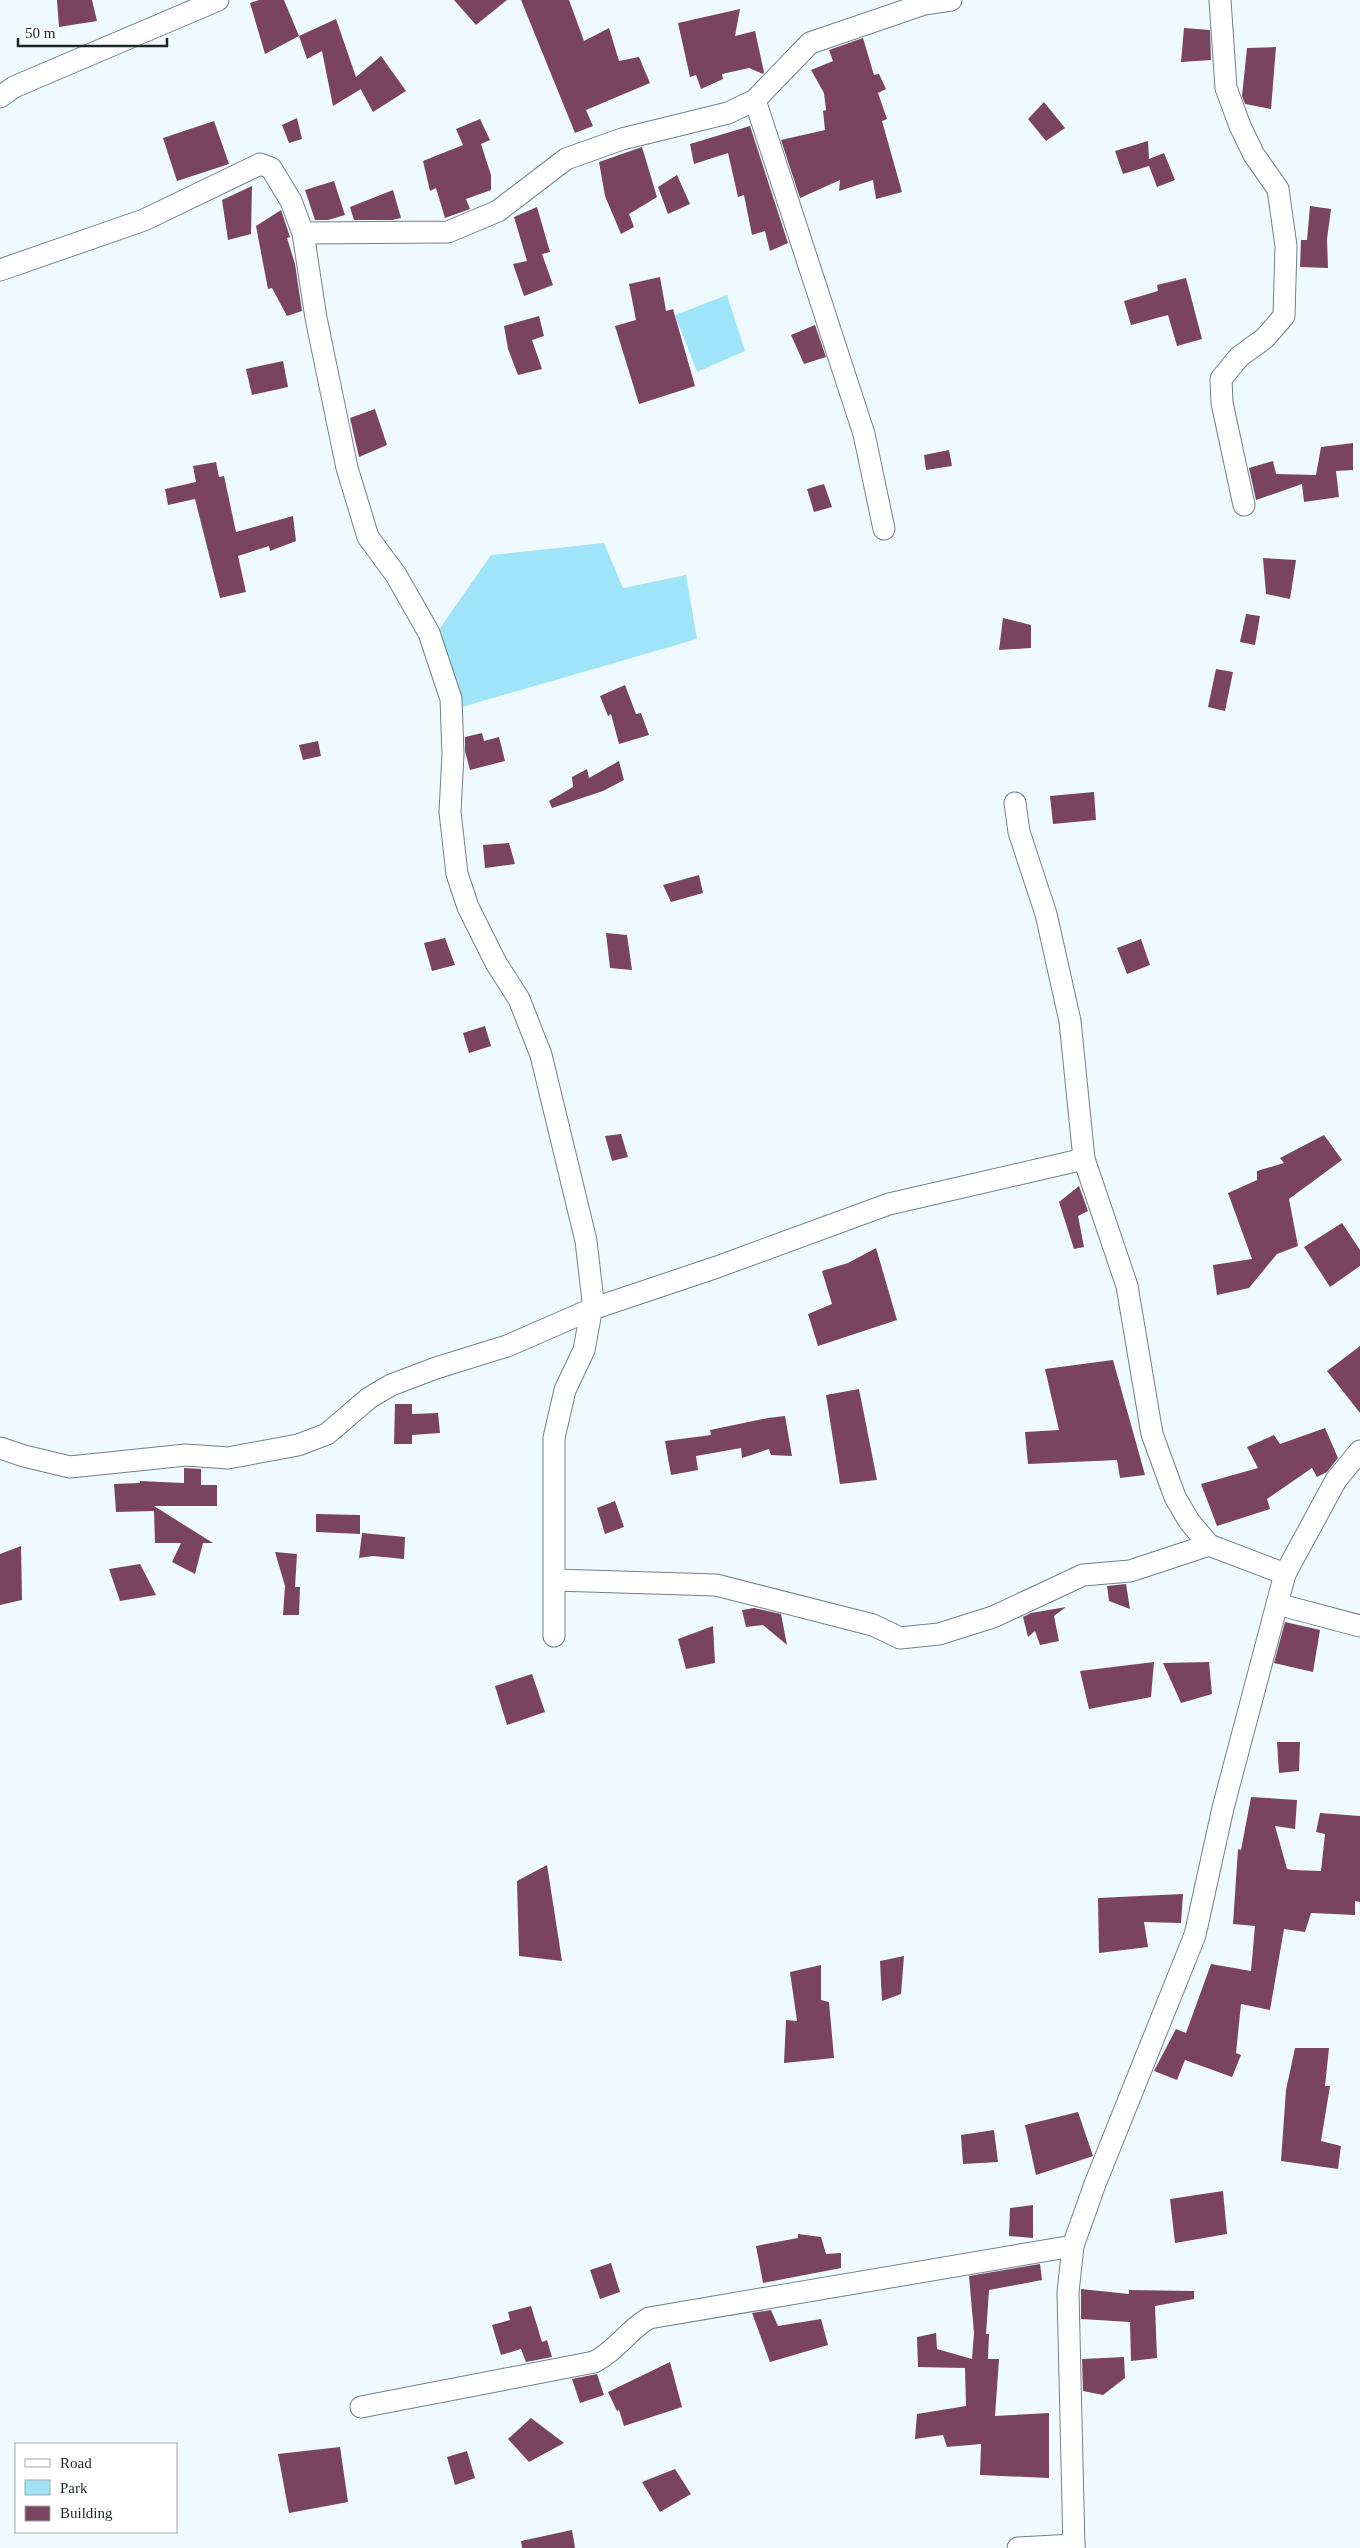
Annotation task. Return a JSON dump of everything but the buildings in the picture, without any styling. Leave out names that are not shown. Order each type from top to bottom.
[{"type":"street","points":[[0,97],[14,87],[218,0]]},
{"type":"street","points":[[303,233],[448,232],[498,210],[566,159],[622,139],[728,113],[755,100],[810,43],[924,4],[951,0]]},
{"type":"street","points":[[1220,0],[1226,88],[1240,126],[1254,154],[1278,189],[1286,246],[1284,316],[1265,338],[1239,357],[1221,379],[1222,403],[1244,505]]},
{"type":"street","points":[[755,100],[864,434],[884,529]]},
{"type":"street","points":[[0,270],[144,220],[260,164],[270,168],[291,201],[303,233],[316,318],[347,468],[360,512],[368,537],[396,575],[429,633],[450,698],[453,754],[450,812],[457,874],[468,907],[496,963],[519,1000],[541,1055],[586,1241],[593,1301],[592,1309],[584,1350],[565,1390],[554,1438],[554,1636]]},
{"type":"street","points":[[1015,803],[1018,832],[1046,914],[1070,1021],[1084,1159],[1127,1286],[1152,1434],[1175,1497],[1189,1521],[1209,1545],[1285,1574]]},
{"type":"street","points":[[0,1448],[24,1456],[70,1466],[186,1455],[228,1458],[298,1445],[327,1434],[369,1398],[391,1385],[436,1368],[507,1346],[592,1309],[717,1267],[889,1204],[1084,1159]]},
{"type":"street","points":[[1018,2548],[1074,2546],[1068,2292],[1073,2246],[1098,2175],[1195,1935],[1223,1808],[1285,1574],[1336,1480],[1360,1451]]},
{"type":"street","points":[[555,1580],[716,1585],[873,1625],[900,1638],[939,1634],[993,1617],[1084,1575],[1130,1571],[1209,1545]]},
{"type":"street","points":[[1277,1604],[1360,1626]]},
{"type":"street","points":[[361,2406],[594,2362],[602,2358],[637,2325],[648,2318],[1073,2246]]},
{"type":"green space","points":[[727,295],[745,351],[697,372],[675,315]]},
{"type":"green space","points":[[604,543],[623,588],[686,575],[697,639],[462,707],[438,631],[491,555]]}]
